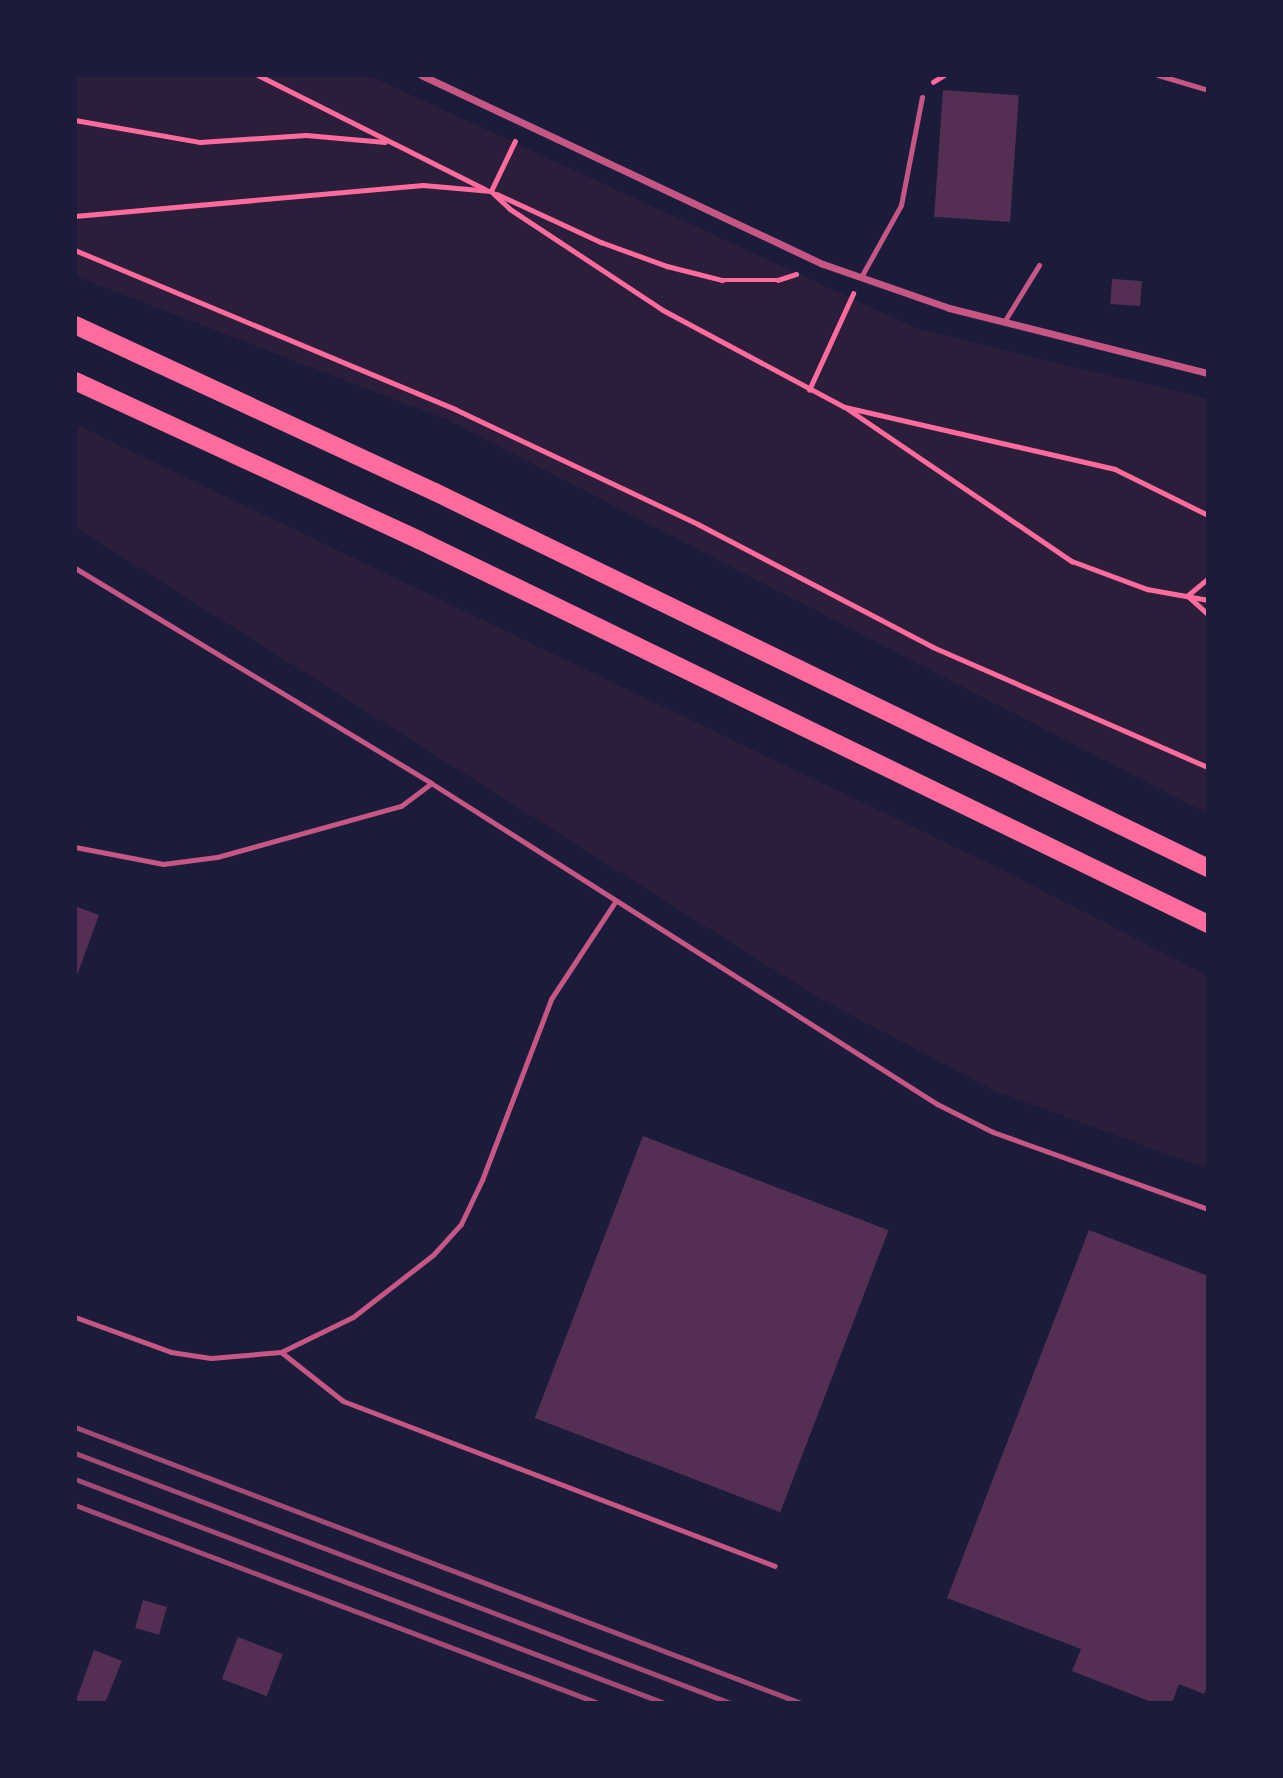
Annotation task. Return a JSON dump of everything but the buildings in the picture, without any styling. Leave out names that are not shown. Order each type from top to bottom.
[{"type":"main road","points":[[75,325],[435,492],[1208,868]]},
{"type":"main road","points":[[75,381],[432,546],[1208,924]]},
{"type":"street","points":[[421,75],[823,264],[1004,322],[1208,373]]},
{"type":"lane","points":[[1158,75],[1208,90]]},
{"type":"lane","points":[[861,277],[901,205],[922,97]]},
{"type":"lane","points":[[1004,322],[1039,265]]},
{"type":"lane","points":[[75,568],[431,783],[937,1104],[993,1132],[1208,1209]]},
{"type":"lane","points":[[75,847],[163,864],[217,858],[401,806],[431,783]]},
{"type":"lane","points":[[75,1317],[171,1352],[211,1358],[281,1352],[353,1317],[433,1255],[461,1224],[482,1180],[551,999],[615,902]]},
{"type":"lane","points":[[281,1352],[343,1401],[775,1566]]},
{"type":"path","points":[[258,75],[390,142],[601,242],[722,279],[778,280],[823,264]]},
{"type":"path","points":[[75,120],[200,142],[306,135],[390,142]]},
{"type":"path","points":[[491,191],[523,124]]},
{"type":"path","points":[[75,216],[423,185],[491,191],[510,209],[663,310],[845,407],[1072,561],[1147,589],[1208,600]]},
{"type":"path","points":[[75,250],[455,408],[698,524],[933,648],[1208,767]]},
{"type":"path","points":[[809,390],[861,277]]},
{"type":"path","points":[[845,407],[1115,469],[1208,515]]},
{"type":"path","points":[[1188,596],[1208,579]]},
{"type":"path","points":[[1188,596],[1208,614]]},
{"type":"shaded area","points":[[75,75],[368,75],[918,329],[1208,399],[1208,814],[450,421],[75,276]]},
{"type":"shaded area","points":[[75,424],[1001,869],[1208,976],[1208,1169],[995,1091],[817,997],[75,527]]},
{"type":"railway","points":[[75,1427],[801,1703]]},
{"type":"railway","points":[[75,1453],[730,1703]]},
{"type":"railway","points":[[75,1479],[664,1703]]},
{"type":"railway","points":[[75,1505],[598,1703]]}]
